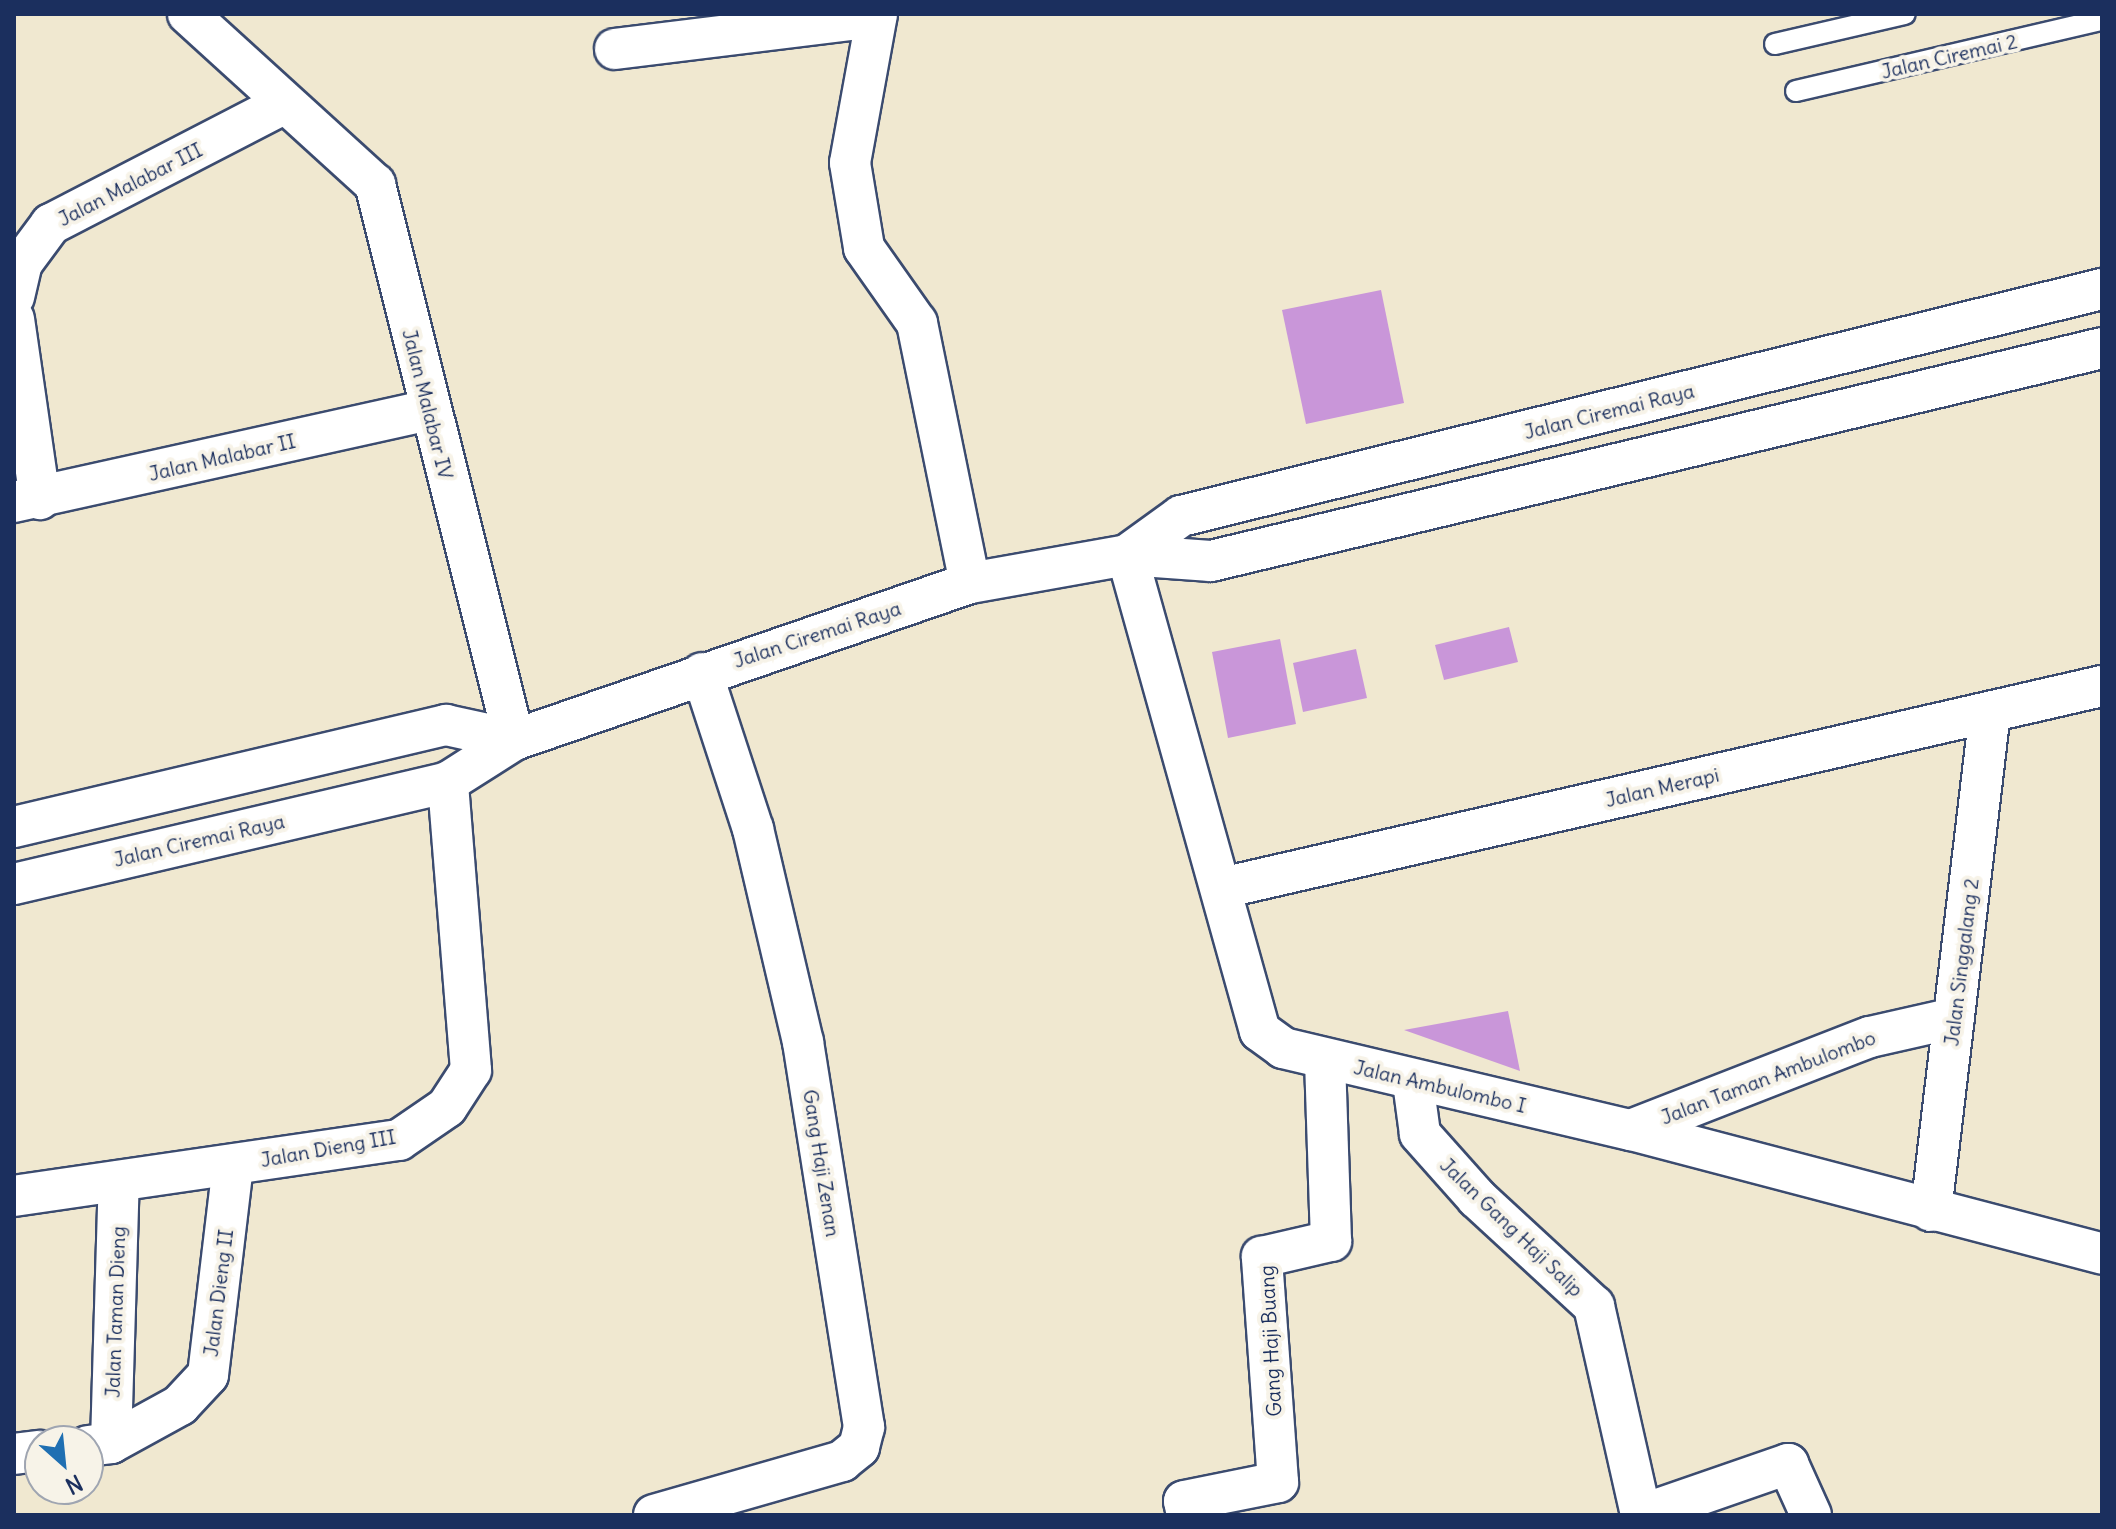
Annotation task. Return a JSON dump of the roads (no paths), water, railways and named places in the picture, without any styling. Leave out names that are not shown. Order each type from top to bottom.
[{"type":"street","name":"Jalan Malabar IV","points":[[188,14],[282,105],[375,184],[429,410],[514,740]]},
{"type":"street","points":[[615,49],[877,16],[850,163],[864,248],[917,323],[970,583]]},
{"type":"street","name":"Jalan Malabar III","points":[[14,297],[22,263],[51,224],[282,105]]},
{"type":"street","name":"Jalan Ciremai Raya","points":[[1127,555],[1181,516],[2102,289]]},
{"type":"street","points":[[14,319],[27,500]]},
{"type":"street","points":[[1946,328],[1957,380]]},
{"type":"street","name":"Jalan Ciremai Raya","points":[[14,884],[448,782],[514,740],[970,583],[1127,555],[1211,561],[1957,380],[2102,348]]},
{"type":"street","name":"Jalan Malabar II","points":[[27,500],[429,410]]},
{"type":"street","name":"Jalan Ambulombo I","points":[[1127,555],[1260,1031],[1283,1048],[1413,1082],[1631,1130],[2102,1254]]},
{"type":"street","name":"Gang Haji Zenan","points":[[654,1515],[842,1461],[859,1447],[864,1427],[803,1042],[753,829],[702,673]]},
{"type":"street","name":"Jalan Merapi","points":[[1222,888],[2102,686]]},
{"type":"street","name":"Jalan Singgalang 2","points":[[1931,1211],[1990,712]]},
{"type":"street","points":[[14,827],[446,725],[514,740]]},
{"type":"street","name":"Jalan Dieng III","points":[[14,1196],[399,1140],[447,1107],[471,1070],[448,782]]},
{"type":"street","points":[[58,818],[63,872]]},
{"type":"street","name":"Jalan Taman Ambulombo","points":[[1631,1130],[1870,1037],[1954,1018]]},
{"type":"street","name":"Gang Haji Buang","points":[[1185,1508],[1278,1482],[1262,1257],[1331,1241],[1325,1059]]},
{"type":"street","name":"Jalan Gang Haji Salip","points":[[1413,1082],[1420,1134],[1477,1198],[1594,1306],[1641,1515]]},
{"type":"street","name":"Jalan Dieng II","points":[[104,1443],[180,1405],[208,1375],[233,1164]]},
{"type":"street","name":"Jalan Taman Dieng","points":[[101,1425],[119,1181]]},
{"type":"street","points":[[1641,1515],[1788,1464],[1811,1515]]},
{"type":"lane","points":[[1775,44],[1905,14]]},
{"type":"lane","name":"Jalan Ciremai 2","points":[[1796,91],[2102,20]]}]
